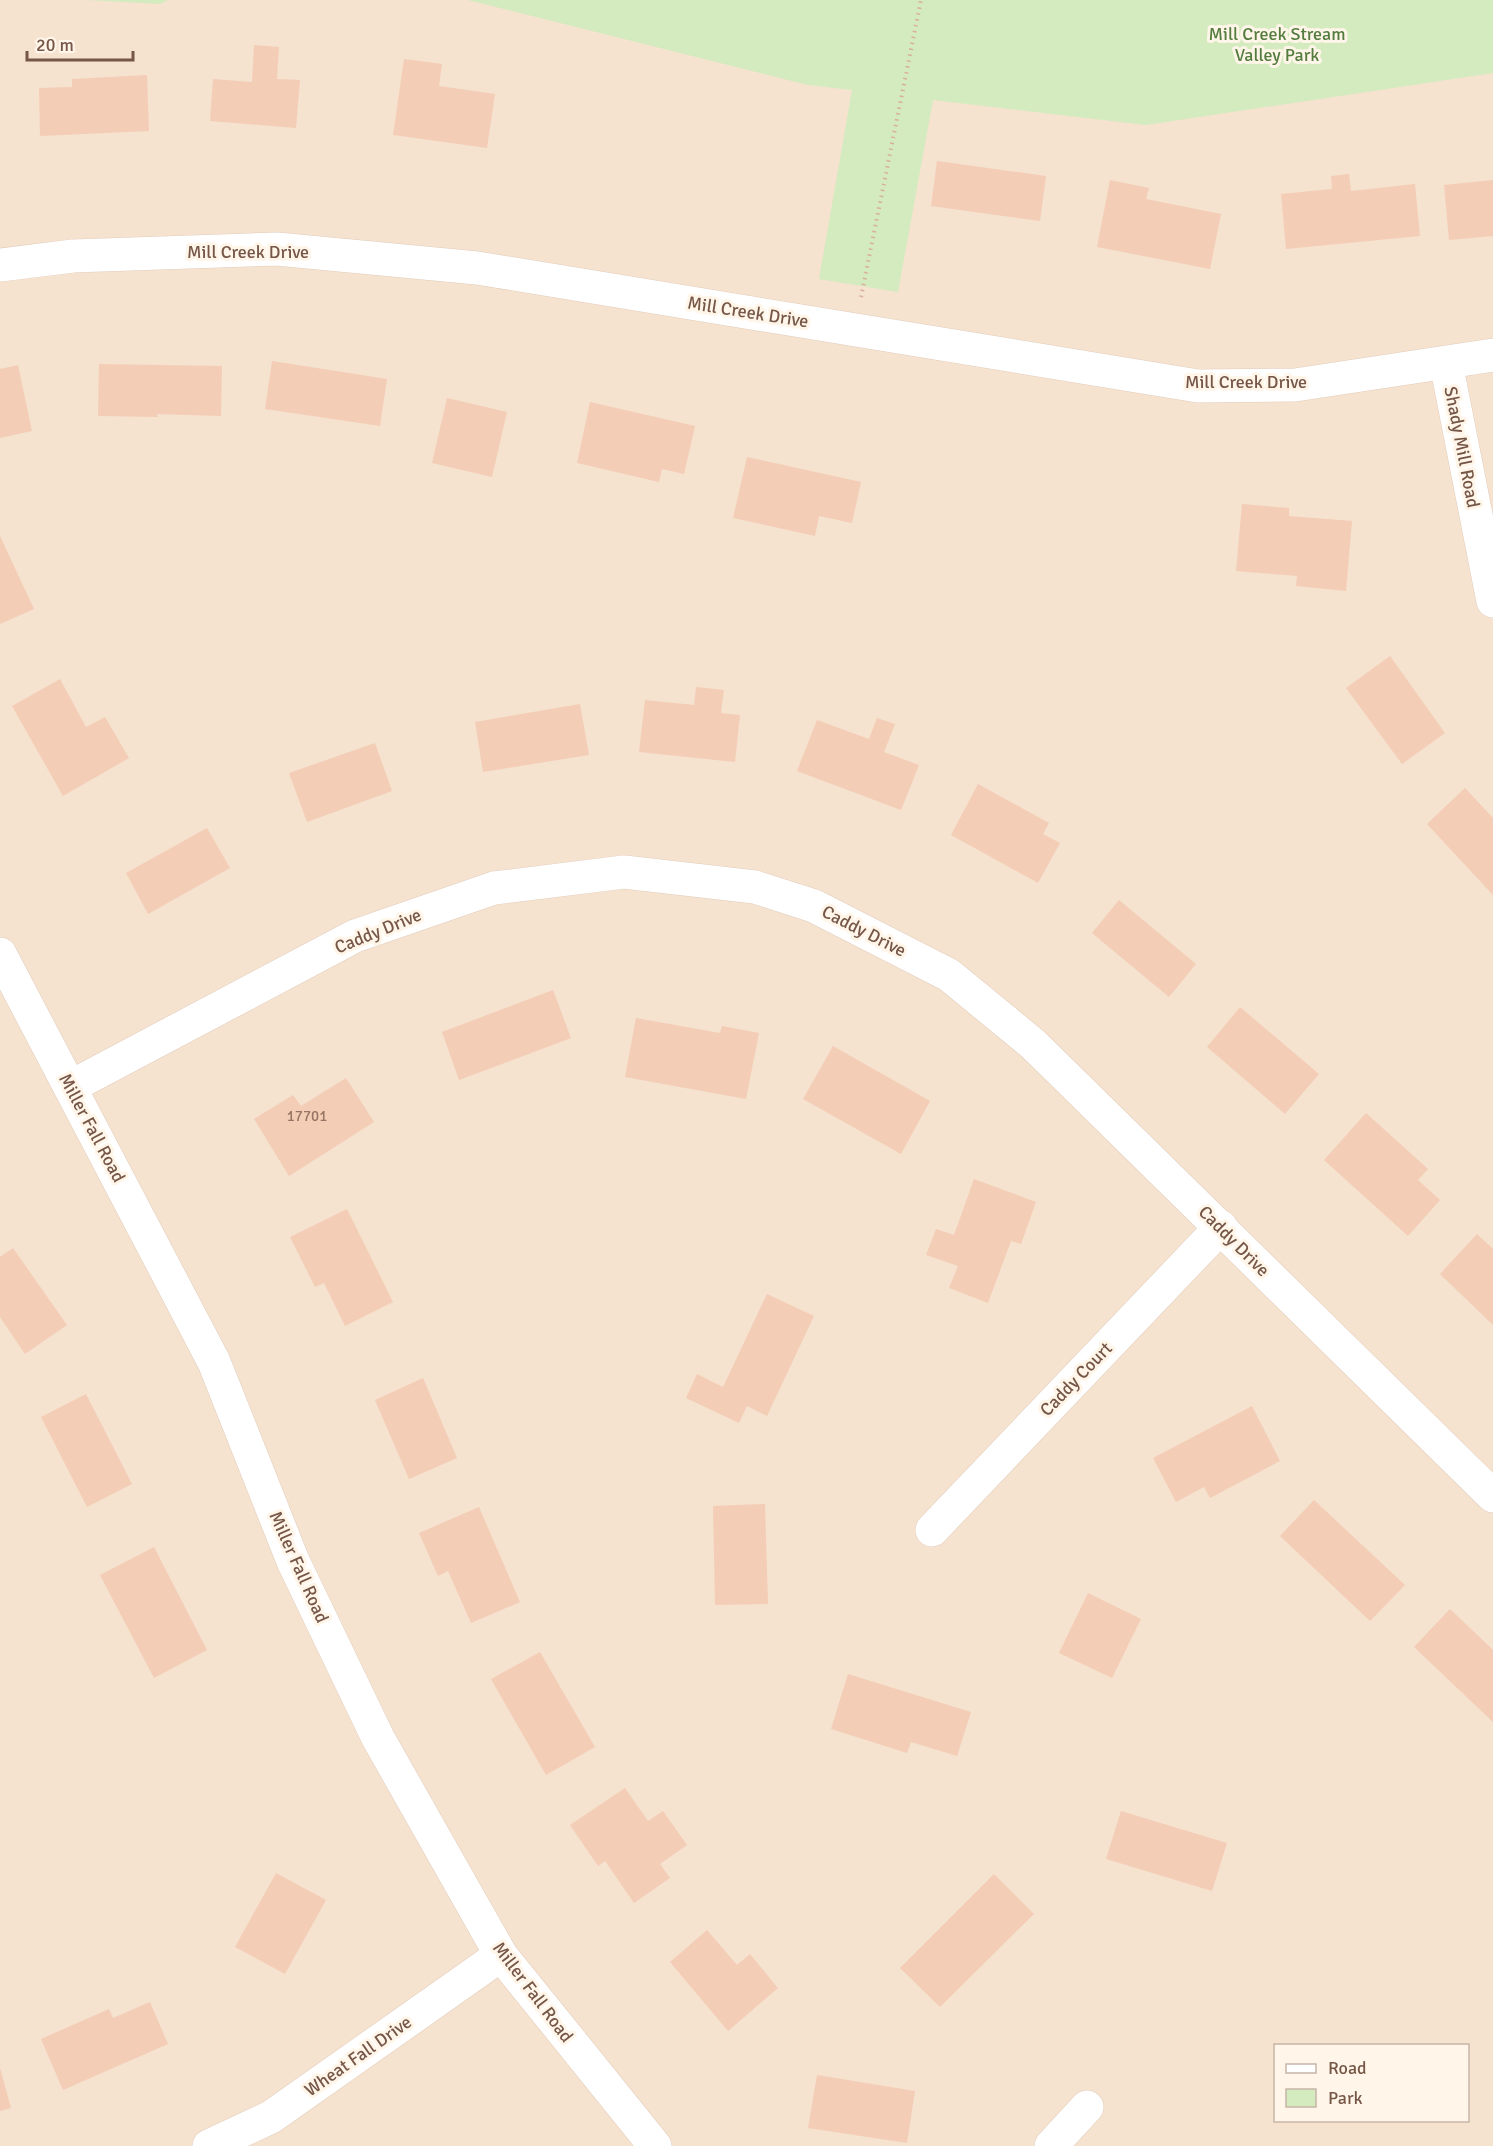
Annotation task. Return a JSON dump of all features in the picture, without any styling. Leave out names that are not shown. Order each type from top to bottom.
[{"type":"street","name":"Mill Creek Drive","points":[[0,265],[73,255],[277,249],[477,268],[1198,386],[1295,385],[1493,355]]},
{"type":"street","name":"Shady Mill Road","points":[[1446,363],[1493,601]]},
{"type":"street","name":"Caddy Drive","points":[[70,1087],[355,936],[494,888],[624,872],[755,887],[814,906],[950,975],[1033,1044],[1493,1496]]},
{"type":"street","name":"Miller Fall Road","points":[[0,954],[214,1362],[293,1560],[378,1738],[501,1954],[655,2146]]},
{"type":"street","name":"Caddy Court","points":[[932,1530],[1221,1227]]},
{"type":"street","name":"Wheat Fall Drive","points":[[209,2146],[271,2117],[501,1954]]},
{"type":"street","points":[[1051,2146],[1087,2107]]},
{"type":"path","points":[[854,330],[921,0]]},
{"type":"shaded area","points":[[0,0],[1493,0],[1493,2146],[0,2146]]},
{"type":"green space","points":[[88,0],[168,0],[160,4]]},
{"type":"green space","name":"Mill Creek Stream Valley Park","points":[[468,0],[1493,0],[1493,73],[1146,125],[933,100],[898,292],[819,279],[852,90],[808,85]]},
{"type":"building","points":[[254,45],[279,47],[277,79],[300,80],[296,128],[210,121],[213,79],[252,82]]},
{"type":"building","points":[[404,59],[442,64],[439,86],[495,94],[487,148],[393,135]]},
{"type":"building","points":[[147,75],[149,131],[40,136],[39,88],[72,87],[72,79]]},
{"type":"building","points":[[937,161],[1046,176],[1040,221],[931,206]]},
{"type":"building","points":[[1349,174],[1351,191],[1415,184],[1420,236],[1286,249],[1281,194],[1332,189],[1331,176]]},
{"type":"building","points":[[1110,180],[1149,188],[1146,199],[1221,214],[1210,269],[1097,247]]},
{"type":"building","points":[[1493,180],[1493,236],[1449,240],[1444,185]]},
{"type":"building","points":[[272,361],[387,379],[380,426],[265,409]]},
{"type":"building","points":[[99,364],[222,366],[221,416],[157,414],[158,417],[98,416]]},
{"type":"building","points":[[18,365],[32,431],[0,438],[0,369]]},
{"type":"building","points":[[447,398],[507,412],[492,477],[432,463]]},
{"type":"building","points":[[590,402],[695,426],[684,474],[662,469],[659,482],[577,463]]},
{"type":"building","points":[[747,457],[861,482],[852,523],[819,516],[815,536],[733,518]]},
{"type":"building","points":[[1242,504],[1289,508],[1289,516],[1352,521],[1346,591],[1296,586],[1297,576],[1236,571]]},
{"type":"building","points":[[0,536],[34,609],[0,624]]},
{"type":"building","points":[[1390,656],[1445,733],[1402,764],[1346,688]]},
{"type":"building","points":[[60,679],[86,727],[105,717],[129,758],[63,796],[12,706]]},
{"type":"building","points":[[696,687],[724,690],[721,713],[740,715],[735,762],[639,752],[645,700],[694,705]]},
{"type":"building","points":[[580,704],[589,755],[483,772],[475,722]]},
{"type":"building","points":[[877,718],[895,724],[884,752],[919,765],[901,810],[797,771],[817,720],[869,739]]},
{"type":"building","points":[[375,743],[392,791],[307,822],[289,773]]},
{"type":"building","points":[[978,784],[1049,823],[1043,834],[1060,843],[1038,883],[951,835]]},
{"type":"building","points":[[1465,788],[1493,818],[1493,895],[1427,824]]},
{"type":"building","points":[[207,828],[230,868],[148,914],[126,873]]},
{"type":"building","points":[[1119,900],[1196,964],[1169,997],[1092,933]]},
{"type":"building","points":[[553,990],[571,1038],[459,1080],[442,1032]]},
{"type":"building","points":[[1240,1007],[1319,1074],[1285,1114],[1207,1047]]},
{"type":"building","points":[[636,1018],[720,1033],[722,1026],[759,1033],[746,1099],[625,1077]]},
{"type":"building","points":[[833,1046],[930,1101],[901,1154],[803,1099]]},
{"type":"building","points":[[346,1078],[374,1122],[289,1176],[254,1119],[293,1095],[301,1106]]},
{"type":"building","points":[[1366,1113],[1428,1169],[1418,1180],[1440,1200],[1408,1236],[1324,1160]]},
{"type":"building","points":[[974,1179],[1036,1202],[1021,1244],[1011,1241],[988,1303],[949,1288],[958,1266],[926,1255],[936,1229],[954,1235]]},
{"type":"building","points":[[347,1209],[393,1302],[345,1326],[324,1283],[315,1287],[290,1237]]},
{"type":"building","points":[[1477,1234],[1493,1249],[1493,1325],[1440,1274]]},
{"type":"building","points":[[13,1248],[67,1325],[25,1354],[0,1317],[0,1257]]},
{"type":"building","points":[[767,1294],[814,1316],[767,1416],[747,1406],[739,1423],[686,1398],[697,1374],[723,1387]]},
{"type":"building","points":[[423,1378],[457,1458],[409,1479],[375,1400]]},
{"type":"building","points":[[86,1394],[132,1484],[87,1507],[41,1417]]},
{"type":"building","points":[[1252,1406],[1280,1461],[1210,1498],[1204,1487],[1176,1502],[1153,1458]]},
{"type":"building","points":[[1314,1500],[1405,1585],[1370,1621],[1280,1536]]},
{"type":"building","points":[[765,1504],[768,1604],[715,1605],[713,1506]]},
{"type":"building","points":[[479,1507],[520,1602],[471,1623],[448,1571],[438,1576],[419,1533]]},
{"type":"building","points":[[154,1547],[207,1650],[154,1678],[100,1575]]},
{"type":"building","points":[[1088,1593],[1141,1619],[1112,1678],[1059,1653]]},
{"type":"building","points":[[1450,1609],[1493,1650],[1493,1722],[1414,1647]]},
{"type":"building","points":[[540,1652],[595,1747],[546,1775],[491,1679]]},
{"type":"building","points":[[848,1674],[971,1712],[957,1756],[911,1742],[907,1753],[831,1729]]},
{"type":"building","points":[[625,1788],[648,1821],[663,1811],[687,1845],[660,1864],[670,1878],[634,1903],[605,1861],[598,1866],[570,1825]]},
{"type":"building","points":[[1121,1811],[1227,1843],[1212,1891],[1106,1859]]},
{"type":"building","points":[[276,1873],[326,1900],[285,1974],[235,1947]]},
{"type":"building","points":[[994,1874],[1034,1914],[940,2007],[900,1968]]},
{"type":"building","points":[[707,1930],[737,1965],[750,1954],[778,1988],[728,2031],[670,1962]]},
{"type":"building","points":[[150,2002],[168,2044],[63,2090],[41,2039],[109,2009],[113,2018]]},
{"type":"building","points":[[0,2068],[11,2108],[0,2111]]},
{"type":"building","points":[[817,2075],[915,2091],[907,2143],[808,2128]]}]
